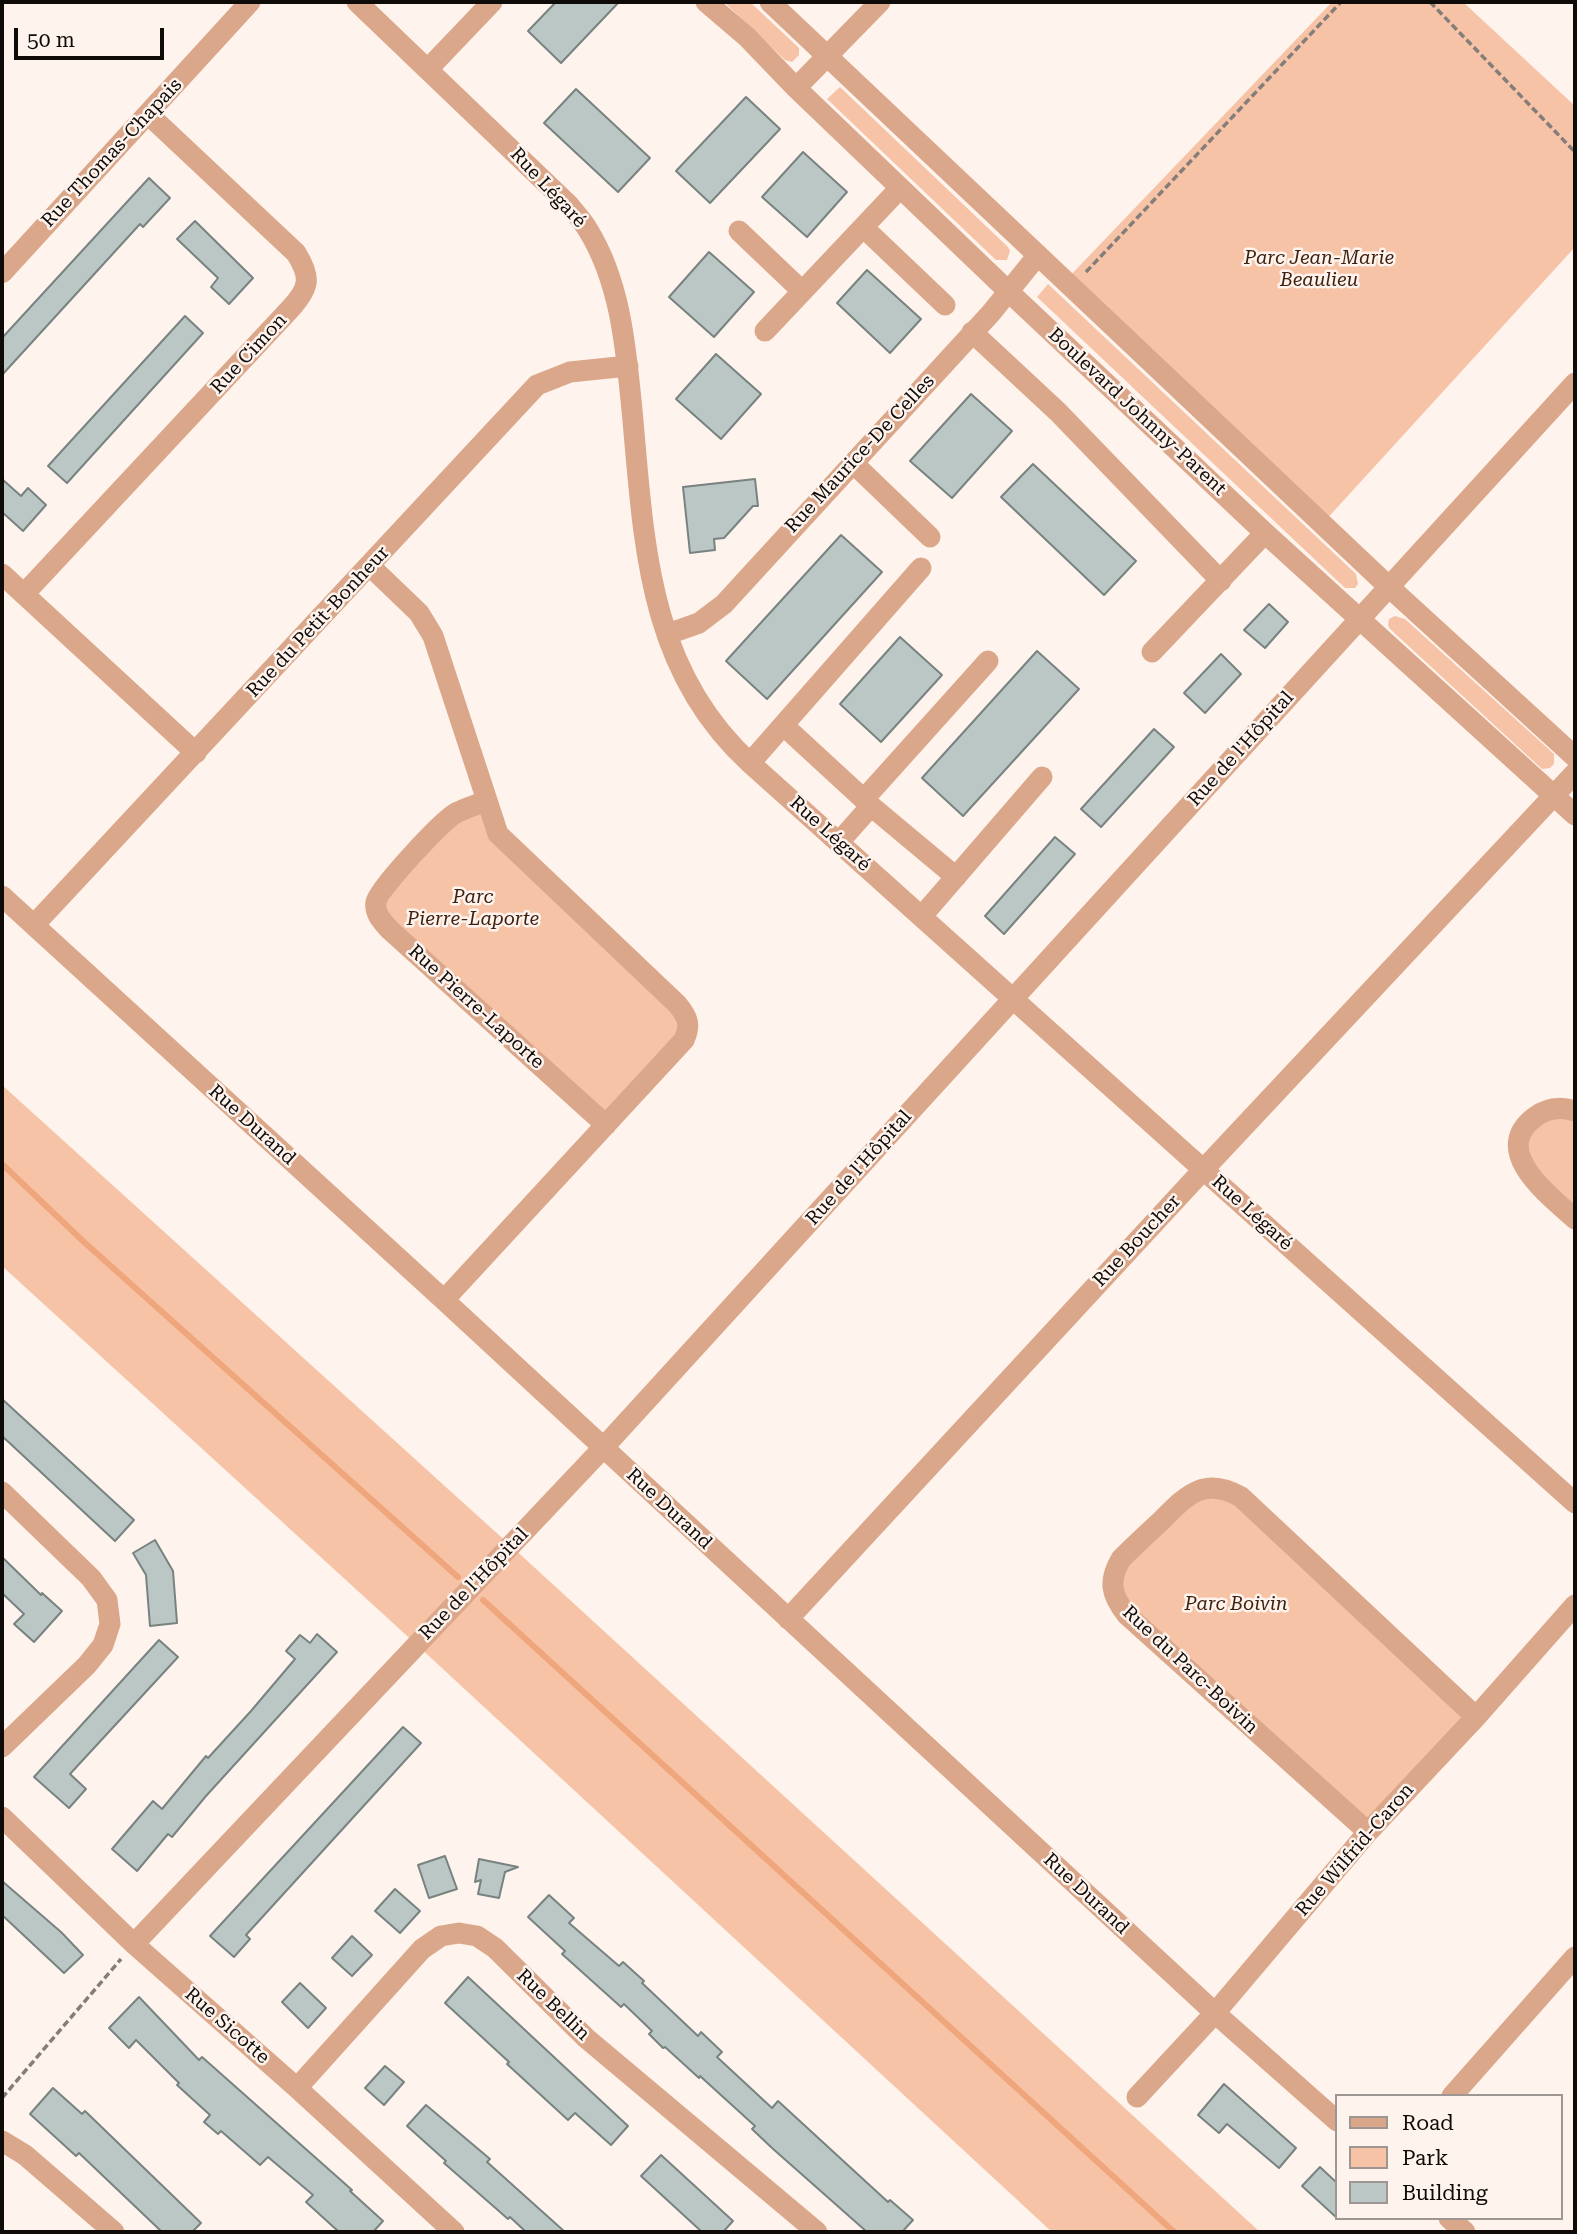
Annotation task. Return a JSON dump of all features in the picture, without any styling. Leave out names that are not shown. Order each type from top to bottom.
[{"type":"street","name":"Rue Thomas-Chapais","points":[[2,274],[250,2]]},
{"type":"street","name":"Rue Légaré","points":[[357,2],[569,205],[588,230],[602,258],[617,303],[628,366],[645,542],[654,593],[683,677],[709,717],[750,763],[1575,1503]]},
{"type":"street","points":[[428,69],[492,2]]},
{"type":"street","name":"Boulevard Johnny-Parent","points":[[706,2],[747,37],[900,188],[1265,533],[1575,815]]},
{"type":"street","points":[[770,2],[1388,586],[1575,757]]},
{"type":"street","points":[[796,88],[880,2]]},
{"type":"street","name":"Rue Cimon","points":[[24,594],[291,309],[303,295],[307,283],[306,269],[296,253],[149,115]]},
{"type":"street","points":[[765,331],[900,188]]},
{"type":"street","points":[[864,228],[945,305]]},
{"type":"street","points":[[739,231],[802,290]]},
{"type":"street","name":"Rue Maurice-De Celles","points":[[668,635],[699,623],[724,604],[991,313],[1038,255]]},
{"type":"street","points":[[972,332],[1058,412],[1221,581]]},
{"type":"street","name":"Rue du Petit-Bonheur","points":[[34,925],[537,385],[570,372],[628,366]]},
{"type":"street","name":"Rue de l'Hôpital","points":[[134,1944],[603,1448],[1575,383]]},
{"type":"street","points":[[853,463],[930,537]]},
{"type":"street","points":[[1153,652],[1265,533]]},
{"type":"street","points":[[370,566],[419,613],[433,636],[498,834],[677,1004],[686,1015],[690,1028],[684,1040],[444,1300]]},
{"type":"street","points":[[750,763],[922,568]]},
{"type":"street","points":[[2,574],[196,753]]},
{"type":"street","points":[[839,842],[867,802],[988,661]]},
{"type":"street","points":[[783,725],[867,802],[956,877]]},
{"type":"street","name":"Rue Boucher","points":[[788,1619],[1575,773]]},
{"type":"street","points":[[922,916],[1042,777]]},
{"type":"street","name":"Rue Pierre-Laporte","points":[[486,801],[456,813],[438,825],[376,901],[378,916],[607,1125]]},
{"type":"street","name":"Rue Durand","points":[[2,896],[444,1300],[1215,2013],[1336,2120]]},
{"type":"street","points":[[1575,1111],[1550,1108],[1525,1125],[1518,1137],[1518,1153],[1535,1182],[1575,1219]]},
{"type":"street","name":"Rue du Parc-Boivin","points":[[1367,1832],[1127,1615],[1115,1601],[1113,1585],[1114,1572],[1121,1559],[1185,1496],[1213,1487],[1227,1489],[1251,1506],[1476,1717]]},
{"type":"street","points":[[2,1492],[91,1578],[107,1600],[110,1625],[103,1645],[87,1665],[2,1747]]},
{"type":"street","name":"Rue Wilfrid-Caron","points":[[1138,2097],[1215,2013],[1367,1832],[1476,1717],[1575,1605]]},
{"type":"street","name":"Rue Sicotte","points":[[2,1817],[134,1944],[454,2232]]},
{"type":"street","name":"Rue Bellin","points":[[297,2088],[422,1949],[441,1936],[459,1933],[477,1936],[495,1948],[586,2038],[817,2232]]},
{"type":"street","points":[[1454,2094],[1575,1957]]},
{"type":"street","points":[[2,2141],[25,2155],[114,2232]]},
{"type":"street","points":[[1451,2220],[1465,2232]]},
{"type":"path","points":[[1072,286],[1341,2]]},
{"type":"path","points":[[1430,2],[1575,152]]},
{"type":"path","points":[[2,2098],[134,1944]]},
{"type":"green space","points":[[724,2],[750,2],[799,48],[799,55],[792,62],[785,60]]},
{"type":"green space","name":"Parc Jean-Marie Beaulieu","points":[[1332,2],[1463,2],[1575,106],[1575,247],[1323,523],[1066,280]]},
{"type":"green space","points":[[840,87],[1008,247],[1010,251],[1007,260],[996,260],[827,99]]},
{"type":"green space","points":[[1048,284],[1356,574],[1358,584],[1355,588],[1345,588],[1037,297]]},
{"type":"green space","points":[[1395,616],[1405,619],[1554,754],[1554,764],[1550,768],[1542,769],[1390,629],[1389,619]]},
{"type":"green space","name":"Parc Pierre-Laporte","points":[[486,801],[498,835],[689,1028],[606,1125],[378,916],[438,826]]},
{"type":"green space","points":[[2,1085],[511,1546],[1260,2232],[1052,2232],[2,1266]]},
{"type":"green space","points":[[1575,1111],[1575,1219],[1535,1182],[1525,1125]]},
{"type":"green space","name":"Parc Boivin","points":[[1227,1489],[1476,1717],[1368,1832],[1116,1601],[1121,1559],[1185,1496]]},
{"type":"building","points":[[556,2],[619,2],[561,63],[528,31]]},
{"type":"building","points":[[576,89],[650,158],[618,192],[544,123]]},
{"type":"building","points":[[746,97],[780,129],[710,203],[676,171]]},
{"type":"building","points":[[803,152],[847,192],[807,237],[762,197]]},
{"type":"building","points":[[149,178],[170,198],[143,227],[140,224],[2,375],[2,338]]},
{"type":"building","points":[[195,221],[253,278],[229,304],[211,287],[218,278],[177,239]]},
{"type":"building","points":[[709,252],[754,292],[714,337],[669,297]]},
{"type":"building","points":[[867,270],[921,319],[890,353],[837,303]]},
{"type":"building","points":[[185,316],[203,333],[67,483],[48,466]]},
{"type":"building","points":[[716,354],[761,394],[721,439],[676,399]]},
{"type":"building","points":[[971,394],[1012,431],[952,498],[910,461]]},
{"type":"building","points":[[1033,464],[1136,561],[1104,595],[1001,497]]},
{"type":"building","points":[[2,479],[21,496],[28,488],[46,505],[23,531],[2,512]]},
{"type":"building","points":[[755,479],[758,506],[753,506],[724,538],[714,539],[715,550],[690,553],[683,487]]},
{"type":"building","points":[[841,535],[882,572],[767,699],[726,661]]},
{"type":"building","points":[[1269,604],[1288,622],[1265,648],[1244,630]]},
{"type":"building","points":[[900,637],[942,675],[881,742],[840,704]]},
{"type":"building","points":[[1037,651],[1079,689],[963,816],[922,778]]},
{"type":"building","points":[[1221,654],[1241,674],[1205,713],[1184,693]]},
{"type":"building","points":[[1154,729],[1174,747],[1101,827],[1081,809]]},
{"type":"building","points":[[1055,837],[1075,854],[1004,934],[985,916]]},
{"type":"building","points":[[2,1399],[134,1520],[115,1541],[2,1436]]},
{"type":"building","points":[[155,1540],[173,1571],[177,1623],[150,1626],[146,1575],[133,1553]]},
{"type":"building","points":[[2,1557],[41,1595],[42,1593],[62,1611],[34,1642],[14,1624],[24,1614],[2,1593]]},
{"type":"building","points":[[317,1634],[337,1652],[172,1837],[168,1834],[137,1871],[112,1849],[153,1801],[162,1809],[206,1756],[208,1758],[251,1711],[295,1659],[286,1651],[300,1635],[310,1643]]},
{"type":"building","points":[[159,1640],[178,1657],[70,1774],[86,1789],[69,1808],[34,1777]]},
{"type":"building","points":[[403,1727],[421,1743],[246,1935],[250,1939],[234,1957],[210,1936]]},
{"type":"building","points":[[445,1856],[457,1889],[429,1898],[418,1865]]},
{"type":"building","points":[[479,1859],[518,1867],[505,1872],[499,1898],[478,1894],[481,1880],[475,1882]]},
{"type":"building","points":[[2,1881],[61,1932],[83,1955],[64,1973],[2,1915]]},
{"type":"building","points":[[395,1889],[420,1911],[400,1933],[375,1911]]},
{"type":"building","points":[[549,1895],[574,1918],[569,1923],[619,1966],[623,1962],[698,2036],[701,2032],[722,2052],[717,2057],[772,2108],[778,2101],[888,2202],[890,2200],[913,2220],[902,2232],[867,2232],[772,2148],[752,2129],[755,2126],[700,2076],[699,2078],[663,2048],[649,2034],[652,2031],[624,2004],[621,2007],[562,1954],[565,1951],[528,1917]]},
{"type":"building","points":[[352,1936],[372,1955],[352,1976],[332,1958]]},
{"type":"building","points":[[468,1977],[628,2126],[611,2145],[575,2113],[568,2120],[445,2003]]},
{"type":"building","points":[[300,1983],[326,2008],[308,2028],[282,2002]]},
{"type":"building","points":[[139,1997],[199,2060],[202,2057],[352,2190],[350,2191],[383,2221],[373,2232],[339,2232],[306,2202],[313,2195],[268,2157],[260,2165],[221,2131],[218,2134],[204,2122],[210,2115],[177,2085],[179,2083],[136,2040],[129,2048],[109,2028]]},
{"type":"building","points":[[385,2066],[404,2082],[384,2105],[365,2088]]},
{"type":"building","points":[[1224,2084],[1296,2148],[1279,2168],[1227,2124],[1219,2133],[1198,2115]]},
{"type":"building","points":[[53,2088],[82,2114],[85,2111],[201,2223],[192,2232],[162,2232],[79,2153],[76,2156],[30,2114]]},
{"type":"building","points":[[426,2105],[490,2159],[487,2162],[565,2232],[526,2232],[444,2163],[446,2161],[407,2126]]},
{"type":"building","points":[[661,2155],[733,2221],[723,2232],[702,2232],[641,2176]]},
{"type":"building","points":[[1320,2167],[1336,2182],[1336,2217],[1302,2186]]},
{"type":"waterway","points":[[2,1164],[84,1242],[458,1577]]},
{"type":"waterway","points":[[483,1600],[1174,2232]]}]
